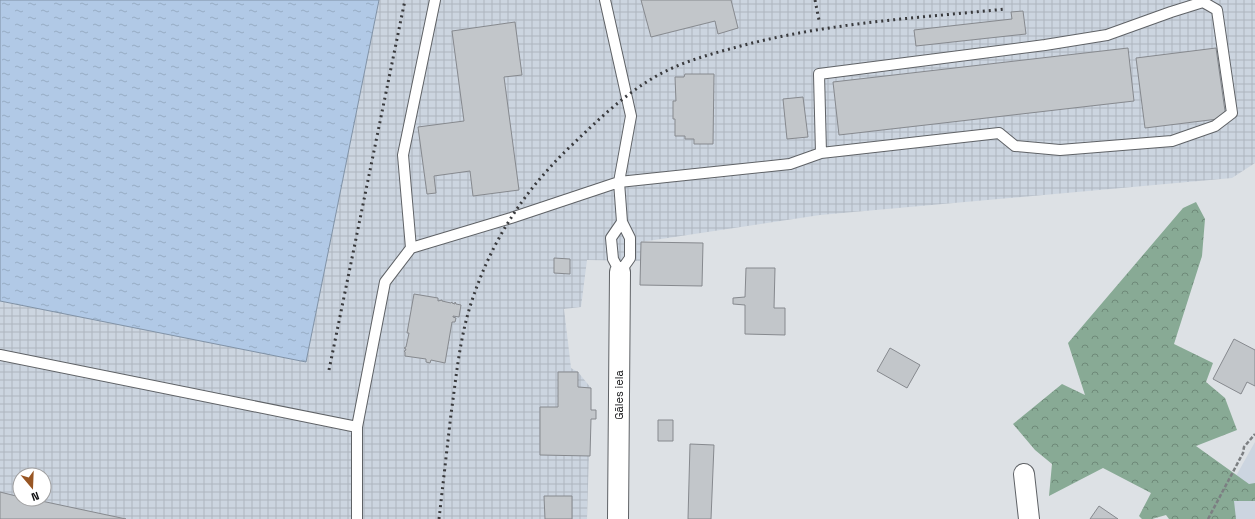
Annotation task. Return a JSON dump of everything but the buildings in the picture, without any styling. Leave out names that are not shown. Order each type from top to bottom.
[{"type":"street","name":"Gāles iela","points":[[618,519],[620,272]]},
{"type":"street","points":[[1024,474],[1029,519]]},
{"type":"lane","points":[[411,248],[403,155],[435,0]]},
{"type":"lane","points":[[605,0],[631,116],[619,182],[622,222],[630,238],[630,258],[620,272],[612,259],[611,238],[622,222]]},
{"type":"lane","points":[[357,519],[358,427],[385,282],[411,248],[511,218],[619,182],[790,164],[821,153],[999,133],[1015,146],[1060,150],[1172,141],[1215,126],[1232,113],[1217,10],[1204,2],[1107,35],[1045,45],[819,74],[821,153]]},
{"type":"lane","points":[[0,355],[358,427]]},
{"type":"path","points":[[1208,519],[1243,453],[1244,447],[1255,434]]},
{"type":"shaded area","points":[[379,0],[1255,0],[1255,163],[1232,178],[820,215],[641,242],[641,261],[587,260],[581,307],[564,309],[571,368],[578,372],[591,388],[587,519],[0,519],[0,301],[306,362]]},
{"type":"shaded area","points":[[1255,442],[1255,519],[1212,519]]},
{"type":"green space","points":[[1196,202],[1205,219],[1202,256],[1174,344],[1213,363],[1206,382],[1225,398],[1237,430],[1196,446],[1249,484],[1255,483],[1255,501],[1234,501],[1236,519],[1169,519],[1166,515],[1152,519],[1142,519],[1139,516],[1151,493],[1103,468],[1049,496],[1052,464],[1035,450],[1013,424],[1062,384],[1085,395],[1068,343],[1183,208]]},
{"type":"water","points":[[0,0],[379,0],[306,362],[0,301]]},
{"type":"railway","points":[[329,370],[405,0]]},
{"type":"railway","points":[[815,0],[819,20]]},
{"type":"railway","points":[[439,519],[460,349],[469,310],[477,286],[498,241],[523,200],[538,180],[555,162],[604,115],[638,88],[662,73],[689,61],[737,47],[804,32],[871,22],[1006,9]]}]
